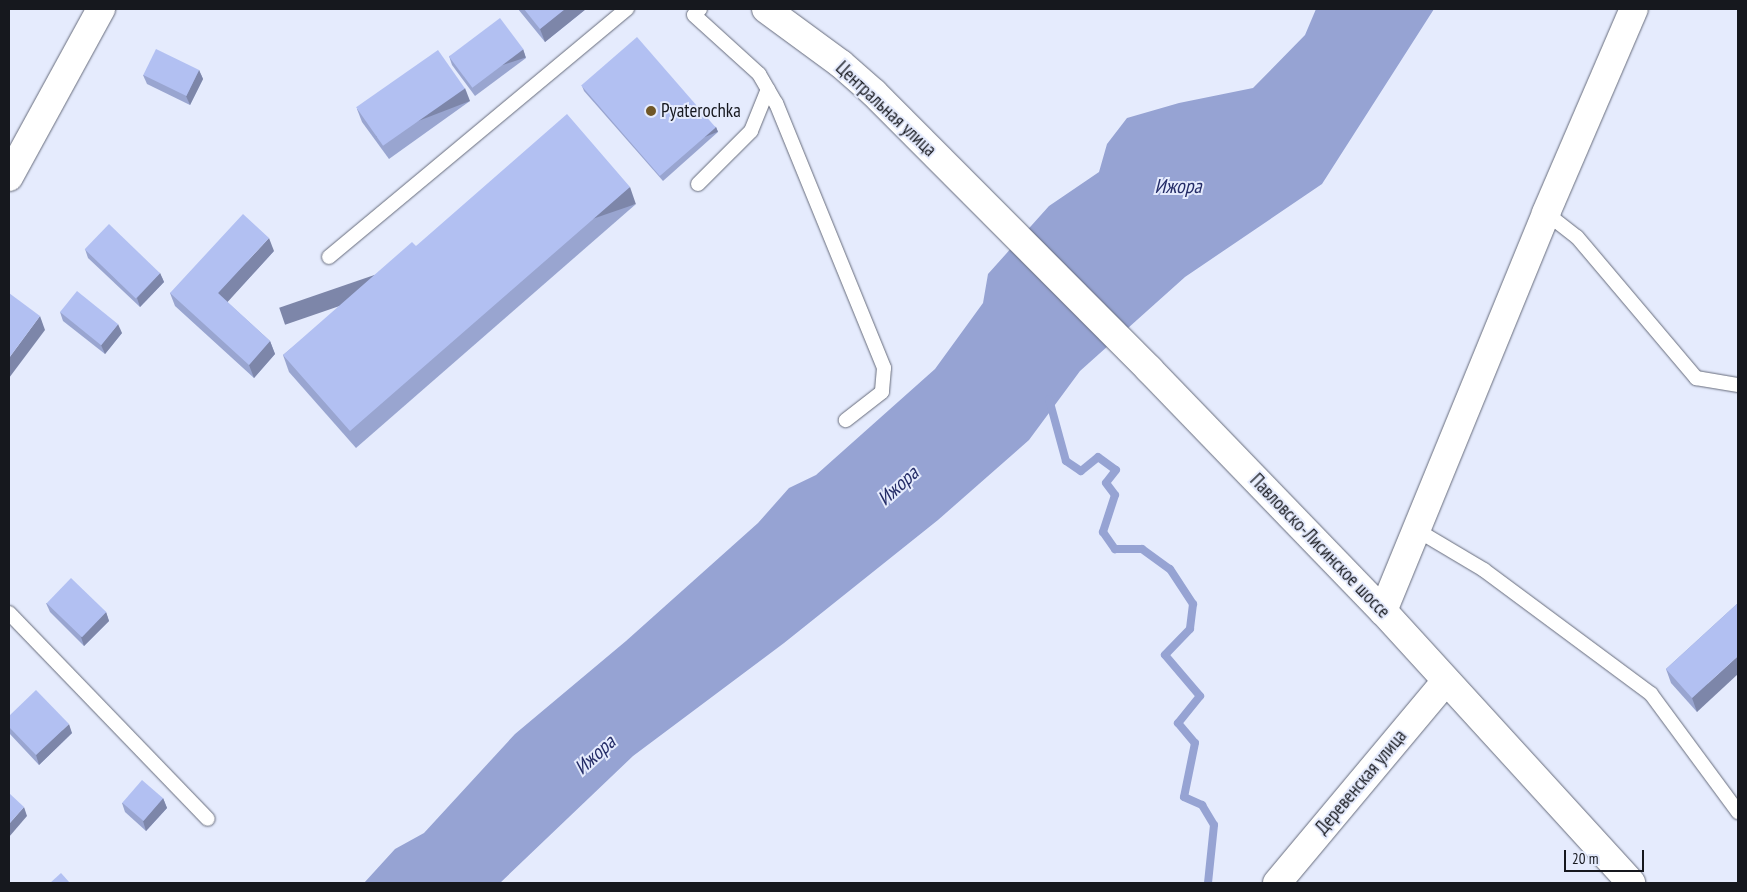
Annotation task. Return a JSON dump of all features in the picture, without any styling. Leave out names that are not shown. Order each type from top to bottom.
[{"type":"main road","points":[[9,178],[101,9]]},
{"type":"main road","name":"Центральная улица","points":[[766,9],[841,64],[874,93],[999,218]]},
{"type":"main road","points":[[1383,611],[1546,213],[1634,9]]},
{"type":"main road","name":"Павловско-Лисинское шоссе","points":[[999,218],[1149,368],[1383,611],[1631,883]]},
{"type":"main road","name":"Деревенская улица","points":[[1276,883],[1446,681]]},
{"type":"lane","points":[[329,257],[627,9]]},
{"type":"lane","points":[[700,9],[694,15],[758,74],[776,103],[884,368],[882,392],[846,420]]},
{"type":"lane","points":[[698,184],[751,131],[768,90]]},
{"type":"lane","points":[[1546,213],[1577,237],[1696,378],[1738,385]]},
{"type":"lane","points":[[1417,530],[1484,570],[1651,694],[1738,812]]},
{"type":"lane","points":[[9,613],[208,819]]},
{"type":"water","name":"Ижора","points":[[1316,9],[1434,9],[1322,184],[1185,277],[1080,371],[1029,440],[938,520],[784,643],[633,756],[500,883],[364,883],[395,849],[424,833],[515,734],[626,641],[758,523],[789,488],[816,475],[935,369],[983,303],[988,274],[1049,206],[1099,172],[1107,144],[1127,118],[1179,103],[1253,88],[1305,35]]},
{"type":"building","points":[[524,9],[565,9],[540,29]]},
{"type":"building","points":[[500,18],[523,49],[472,88],[449,57]]},
{"type":"building","name":"Pyaterochka","points":[[637,37],[716,128],[660,176],[581,86]]},
{"type":"building","points":[[156,49],[199,70],[186,96],[143,75]]},
{"type":"building","points":[[438,50],[465,89],[383,146],[356,107]]},
{"type":"building","points":[[567,114],[630,187],[350,431],[283,355],[412,242],[416,246]]},
{"type":"building","points":[[243,214],[269,238],[218,293],[270,341],[249,365],[170,293]]},
{"type":"building","points":[[109,224],[160,273],[136,298],[85,249]]},
{"type":"building","points":[[77,291],[118,324],[101,345],[60,312]]},
{"type":"building","points":[[9,293],[40,316],[9,358]]},
{"type":"building","points":[[71,578],[106,612],[82,637],[47,603]]},
{"type":"building","points":[[1738,603],[1738,656],[1692,698],[1666,669]]},
{"type":"building","points":[[36,690],[69,724],[36,755],[9,727],[9,716]]},
{"type":"building","points":[[142,780],[163,798],[143,821],[122,803]]},
{"type":"building","points":[[9,793],[24,807],[9,824]]},
{"type":"building","points":[[61,873],[70,883],[50,883]]},
{"type":"waterway","points":[[1049,399],[1066,461],[1081,471],[1098,457],[1116,470],[1106,483],[1115,495],[1103,532],[1115,549],[1142,549],[1170,569],[1193,604],[1190,629],[1165,655],[1200,696],[1178,723],[1195,743],[1184,797],[1202,805],[1214,825],[1208,883]]},
{"type":"place","name":"Pyaterochka","points":[[651,111]]}]
